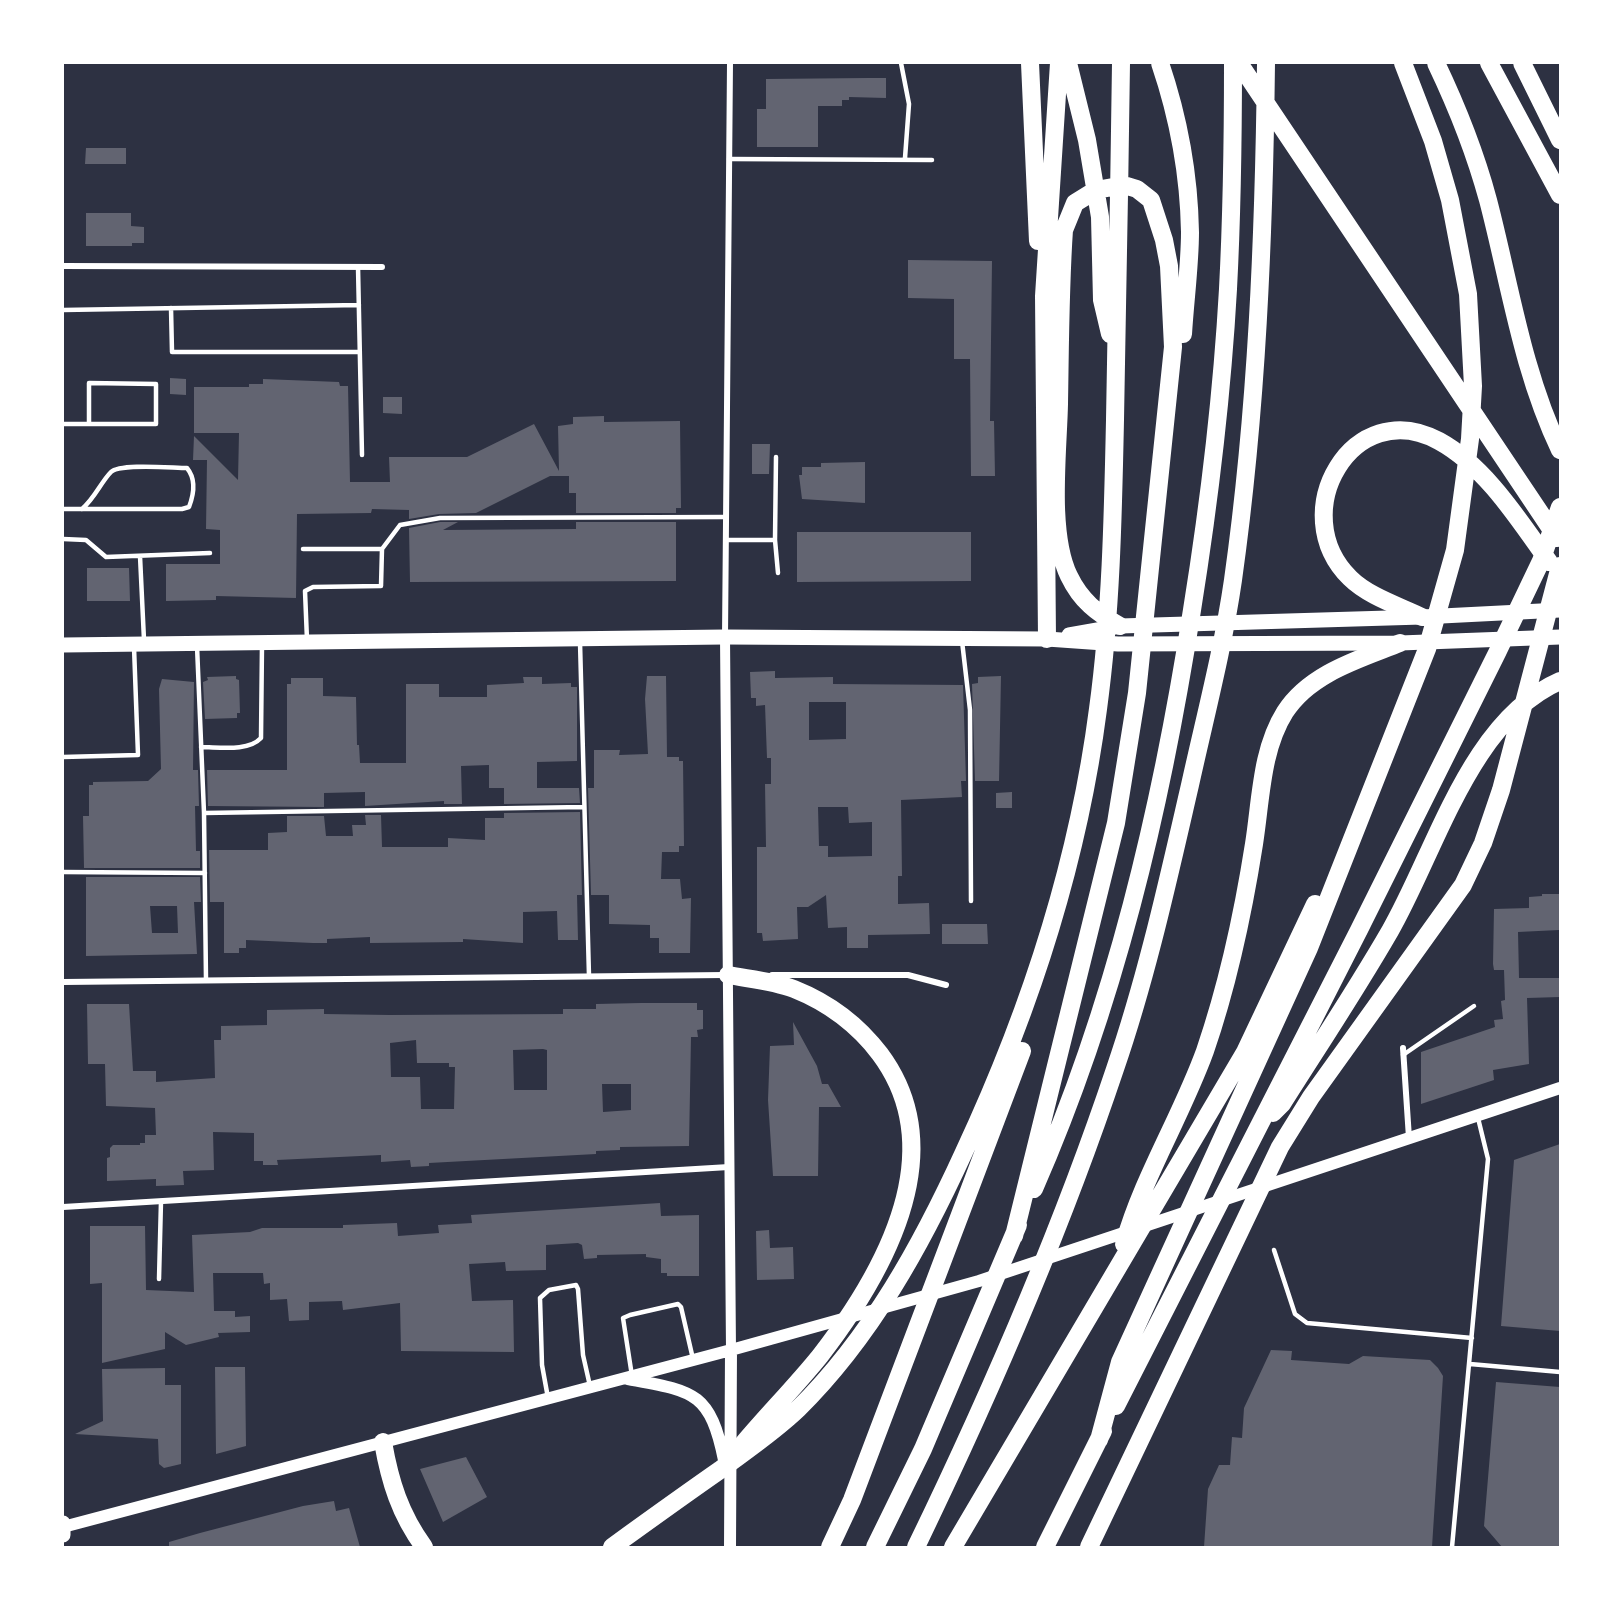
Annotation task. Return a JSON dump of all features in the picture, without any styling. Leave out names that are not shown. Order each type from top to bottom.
[{"type":"highway","points":[[1030,63],[1038,248],[1044,296]]},
{"type":"highway","points":[[1047,639],[1044,296],[1059,63]]},
{"type":"highway","points":[[1068,63],[1087,140],[1098,206],[1102,300],[1117,362]]},
{"type":"highway","points":[[612,1547],[778,1427],[805,1401],[847,1352],[891,1292],[951,1181],[999,1077],[1025,1008],[1059,898],[1079,816],[1098,711],[1112,563],[1121,63]]},
{"type":"highway","points":[[1149,570],[1182,349],[1190,232],[1179,133],[1161,63]]},
{"type":"highway","points":[[875,1547],[923,1449],[1063,1124],[1113,975],[1145,855],[1182,675],[1214,459],[1222,370],[1232,197],[1233,63]]},
{"type":"highway","points":[[1239,63],[1560,542]]},
{"type":"highway","points":[[916,1547],[969,1438],[1062,1216],[1116,1067],[1151,950],[1215,675],[1233,582],[1251,404],[1264,229],[1266,63]]},
{"type":"highway","points":[[1099,1440],[1120,1362],[1309,948],[1427,650],[1450,569],[1462,507],[1470,439],[1473,386],[1468,294],[1450,200],[1433,141],[1403,63]]},
{"type":"highway","points":[[1436,63],[1476,157],[1496,229],[1525,356],[1538,398],[1560,450]]},
{"type":"highway","points":[[1489,63],[1560,195]]},
{"type":"highway","points":[[1522,63],[1560,140]]},
{"type":"highway","points":[[1014,1236],[1116,823],[1137,693],[1173,348],[1172,301],[1164,240],[1155,210],[1150,200],[1137,189],[1124,184],[1096,190],[1083,196],[1075,203],[1064,230],[1056,501],[1060,548],[1068,574],[1078,594],[1094,611],[1120,626]]},
{"type":"highway","points":[[1422,617],[1351,579],[1337,563],[1324,531],[1325,499],[1333,471],[1356,445],[1374,436],[1403,432],[1420,434],[1451,448],[1477,471],[1499,496],[1560,578]]},
{"type":"highway","points":[[1045,1547],[1456,734],[1541,561],[1560,507]]},
{"type":"highway","points":[[1089,1547],[1280,1147],[1311,1097],[1464,885],[1483,843],[1501,790],[1560,566]]},
{"type":"highway","points":[[1116,1272],[1134,1210],[1163,1152],[1204,1052],[1227,976],[1244,907],[1266,762],[1276,731],[1297,696],[1317,681],[1336,669],[1400,643]]},
{"type":"highway","points":[[1258,1126],[1282,1104],[1391,930],[1489,738],[1517,709],[1546,687],[1560,681]]},
{"type":"highway","points":[[953,1547],[1245,1053],[1388,747]]},
{"type":"highway","points":[[725,1466],[820,1356],[867,1285],[902,1211],[913,1154],[907,1103],[897,1080],[868,1038],[827,1005],[793,989],[728,975]]},
{"type":"highway","points":[[830,1547],[852,1500],[997,1121],[1024,1045],[1025,1008]]},
{"type":"highway","points":[[383,1442],[391,1483],[399,1507],[424,1547]]},
{"type":"main road","points":[[1047,639],[1120,626],[1422,617],[1560,610]]},
{"type":"main road","points":[[63,645],[725,637],[1047,639],[1118,644],[1400,643],[1560,637]]},
{"type":"main road","points":[[63,1535],[63,1526],[731,1350],[1027,1266],[1560,1089]]},
{"type":"main road","points":[[730,1547],[731,1350]]},
{"type":"main road","points":[[628,1377],[675,1388],[701,1401],[710,1412],[718,1432],[730,1487]]},
{"type":"street","points":[[730,63],[725,637],[731,1350]]},
{"type":"street","points":[[63,266],[382,267]]},
{"type":"street","points":[[63,982],[908,975],[946,985]]},
{"type":"street","points":[[1403,1052],[1409,1139]]},
{"type":"street","points":[[63,1207],[729,1167]]},
{"type":"lane","points":[[901,63],[909,104],[905,158]]},
{"type":"lane","points":[[729,159],[905,158],[932,160]]},
{"type":"lane","points":[[358,267],[362,455]]},
{"type":"lane","points":[[63,310],[359,305]]},
{"type":"lane","points":[[171,308],[172,352],[359,352]]},
{"type":"lane","points":[[63,424],[89,424],[156,424],[156,384],[90,383],[89,424]]},
{"type":"lane","points":[[776,457],[775,540],[778,573]]},
{"type":"lane","points":[[63,510],[189,507],[192,500],[192,474],[187,468],[118,467],[109,474],[98,493],[82,509]]},
{"type":"lane","points":[[308,642],[305,591],[313,587],[381,586],[382,549],[400,525],[440,518],[726,517]]},
{"type":"lane","points":[[63,539],[86,540],[106,557],[210,553]]},
{"type":"lane","points":[[726,540],[775,540]]},
{"type":"lane","points":[[303,549],[382,549]]},
{"type":"lane","points":[[63,758],[138,755],[140,556]]},
{"type":"lane","points":[[961,638],[970,710],[971,900]]},
{"type":"lane","points":[[580,639],[589,976]]},
{"type":"lane","points":[[201,747],[255,745],[261,738],[262,643]]},
{"type":"lane","points":[[197,644],[204,813],[206,980]]},
{"type":"lane","points":[[204,813],[584,807]]},
{"type":"lane","points":[[63,872],[205,873]]},
{"type":"lane","points":[[1403,1052],[1474,1006]]},
{"type":"lane","points":[[1452,1547],[1488,1159],[1478,1116]]},
{"type":"lane","points":[[159,1279],[161,1201]]},
{"type":"lane","points":[[1274,1250],[1295,1314],[1307,1323],[1472,1338]]},
{"type":"lane","points":[[548,1398],[542,1365],[540,1298],[549,1290],[576,1285],[578,1289],[583,1355],[590,1387]]},
{"type":"lane","points":[[628,1377],[623,1318],[630,1315],[678,1304],[681,1307],[693,1359]]},
{"type":"lane","points":[[1470,1364],[1560,1372]]},
{"type":"building","points":[[886,78],[886,98],[849,97],[849,100],[842,100],[842,106],[818,106],[818,147],[757,147],[757,109],[766,109],[766,79]]},
{"type":"building","points":[[86,148],[126,148],[126,164],[85,164]]},
{"type":"building","points":[[86,213],[131,213],[131,226],[144,227],[144,243],[132,243],[132,246],[86,246]]},
{"type":"building","points":[[908,260],[992,261],[990,421],[994,421],[995,476],[971,476],[970,359],[954,359],[954,299],[908,298]]},
{"type":"building","points":[[170,378],[186,379],[186,395],[170,394]]},
{"type":"building","points":[[263,379],[339,382],[340,386],[348,386],[350,482],[390,482],[389,457],[467,457],[534,424],[559,471],[558,426],[573,424],[573,417],[604,416],[604,422],[680,421],[681,508],[676,508],[676,513],[576,513],[576,493],[569,493],[569,476],[550,476],[476,513],[439,514],[409,519],[409,510],[372,509],[371,513],[297,514],[296,598],[216,596],[216,600],[166,601],[166,564],[220,564],[220,530],[206,529],[207,460],[193,460],[194,436],[238,480],[239,433],[194,433],[194,387],[249,387],[249,384],[263,384]]},
{"type":"building","points":[[383,397],[402,397],[402,414],[383,413]]},
{"type":"building","points":[[752,444],[770,444],[769,474],[752,474]]},
{"type":"building","points":[[865,462],[865,503],[802,499],[799,475],[802,475],[802,467],[821,467],[821,463]]},
{"type":"building","points":[[440,522],[458,522],[443,530],[576,529],[576,522],[676,522],[676,581],[410,582],[409,528]]},
{"type":"building","points":[[797,532],[971,532],[971,581],[797,582]]},
{"type":"building","points":[[87,568],[129,568],[130,601],[87,601]]},
{"type":"building","points":[[775,671],[775,678],[833,677],[833,684],[963,685],[966,781],[961,781],[962,797],[901,800],[902,876],[898,876],[898,904],[929,903],[930,934],[868,935],[868,948],[847,948],[847,927],[828,928],[826,895],[808,907],[797,907],[798,939],[763,941],[762,933],[757,933],[757,847],[766,847],[765,784],[771,784],[771,758],[767,758],[765,705],[756,706],[756,698],[751,698],[750,672]],"holes":[[[809,702],[846,702],[846,739],[809,740]],[[818,807],[848,807],[849,823],[872,822],[872,856],[828,857],[828,846],[819,846]]]},
{"type":"building","points":[[236,676],[239,680],[240,713],[237,713],[237,718],[205,719],[203,682],[208,680],[207,677]]},
{"type":"building","points":[[647,676],[666,676],[667,757],[679,757],[679,761],[683,761],[684,846],[679,846],[679,852],[662,852],[661,879],[680,879],[682,899],[691,898],[690,953],[659,953],[659,938],[650,938],[650,925],[609,924],[609,895],[591,895],[588,788],[594,788],[594,750],[620,750],[619,755],[648,754],[645,699]]},
{"type":"building","points":[[1001,676],[999,781],[975,781],[972,684],[978,683],[978,677]]},
{"type":"building","points":[[523,677],[542,677],[542,684],[571,683],[571,687],[577,687],[577,761],[537,762],[537,788],[579,788],[580,803],[504,804],[504,788],[489,788],[489,765],[461,766],[462,804],[444,804],[444,801],[365,806],[365,792],[324,793],[324,807],[208,806],[207,770],[287,770],[287,684],[291,684],[291,678],[323,678],[323,696],[356,697],[357,745],[359,745],[360,763],[406,763],[406,684],[439,684],[439,697],[487,697],[487,685],[524,683]]},
{"type":"building","points":[[162,679],[194,682],[193,770],[198,770],[199,806],[195,806],[196,851],[200,851],[200,868],[84,868],[83,816],[89,816],[89,785],[93,785],[93,782],[148,781],[161,769],[159,689]]},
{"type":"building","points":[[1012,792],[1012,808],[996,808],[996,793]]},
{"type":"building","points":[[580,812],[582,895],[577,895],[578,940],[558,940],[557,911],[523,912],[523,943],[463,939],[463,942],[370,943],[370,937],[327,939],[327,943],[246,940],[246,948],[239,948],[239,953],[224,953],[224,902],[210,902],[209,850],[268,850],[268,833],[287,832],[287,816],[324,816],[326,836],[353,836],[352,825],[366,825],[365,815],[381,815],[382,847],[448,847],[448,838],[485,840],[485,818],[504,818],[504,813]]},
{"type":"building","points":[[86,877],[200,877],[201,902],[194,902],[197,954],[86,956]],"holes":[[[150,906],[177,906],[178,933],[152,933]]]},
{"type":"building","points":[[1542,894],[1560,894],[1559,930],[1518,932],[1519,978],[1560,978],[1560,997],[1527,998],[1529,1064],[1493,1070],[1494,1080],[1421,1104],[1421,1052],[1495,1027],[1494,1020],[1503,1019],[1501,1001],[1505,1000],[1504,970],[1494,970],[1493,964],[1494,909],[1529,908],[1529,897],[1542,896]]},
{"type":"building","points":[[942,924],[987,924],[988,944],[942,944]]},
{"type":"building","points":[[697,1003],[697,1010],[703,1010],[703,1029],[697,1030],[698,1037],[691,1037],[689,1146],[620,1147],[620,1150],[596,1151],[596,1154],[429,1163],[429,1166],[411,1167],[410,1160],[381,1162],[381,1155],[277,1160],[278,1165],[263,1165],[263,1161],[254,1161],[254,1133],[213,1132],[214,1170],[183,1171],[184,1185],[156,1186],[156,1179],[107,1181],[107,1158],[110,1157],[110,1148],[113,1145],[140,1145],[140,1143],[145,1143],[145,1135],[156,1135],[155,1108],[106,1106],[105,1064],[88,1064],[87,1004],[129,1004],[133,1071],[156,1071],[156,1082],[215,1078],[214,1040],[221,1040],[221,1026],[267,1025],[267,1010],[324,1009],[324,1014],[390,1015],[563,1014],[563,1009],[596,1009],[596,1004]],"holes":[[[416,1040],[417,1063],[449,1063],[449,1067],[455,1067],[454,1109],[421,1109],[420,1077],[391,1077],[390,1043]],[[513,1050],[547,1050],[547,1090],[514,1090]],[[602,1084],[631,1084],[631,1110],[603,1112]]]},
{"type":"building","points":[[793,1022],[817,1066],[822,1084],[828,1084],[841,1107],[819,1107],[818,1176],[773,1176],[768,1100],[770,1046],[794,1045]]},
{"type":"building","points":[[1560,1144],[1560,1331],[1501,1326],[1514,1160]]},
{"type":"building","points":[[660,1203],[661,1216],[699,1215],[699,1276],[667,1276],[667,1273],[661,1273],[661,1259],[646,1257],[646,1254],[597,1255],[597,1258],[584,1259],[582,1245],[578,1243],[546,1245],[546,1270],[506,1271],[505,1262],[469,1264],[472,1301],[513,1300],[514,1352],[401,1351],[400,1303],[343,1310],[342,1301],[309,1302],[309,1320],[289,1321],[287,1299],[270,1300],[270,1283],[264,1284],[263,1273],[213,1273],[214,1311],[235,1311],[235,1317],[250,1316],[250,1332],[218,1333],[219,1337],[186,1345],[165,1332],[165,1349],[102,1363],[102,1283],[90,1284],[90,1226],[145,1226],[146,1290],[194,1292],[192,1235],[250,1232],[262,1228],[343,1228],[343,1225],[397,1223],[398,1236],[439,1233],[438,1225],[472,1223],[471,1215]]},
{"type":"building","points":[[769,1230],[770,1248],[793,1247],[794,1279],[757,1280],[756,1231]]},
{"type":"building","points":[[1271,1350],[1292,1351],[1291,1360],[1349,1364],[1363,1356],[1430,1360],[1438,1368],[1443,1376],[1432,1547],[1204,1547],[1208,1489],[1219,1465],[1230,1465],[1232,1437],[1242,1438],[1244,1408]]},
{"type":"building","points":[[215,1367],[245,1367],[246,1446],[216,1454]]},
{"type":"building","points":[[165,1368],[165,1385],[181,1385],[181,1464],[164,1468],[159,1464],[158,1439],[75,1434],[103,1421],[102,1369]]},
{"type":"building","points":[[1496,1382],[1560,1387],[1560,1547],[1502,1547],[1484,1526]]},
{"type":"building","points":[[466,1457],[487,1497],[443,1522],[420,1469]]},
{"type":"building","points":[[334,1501],[336,1511],[349,1508],[360,1547],[169,1547],[169,1542],[200,1533],[303,1506]]}]
